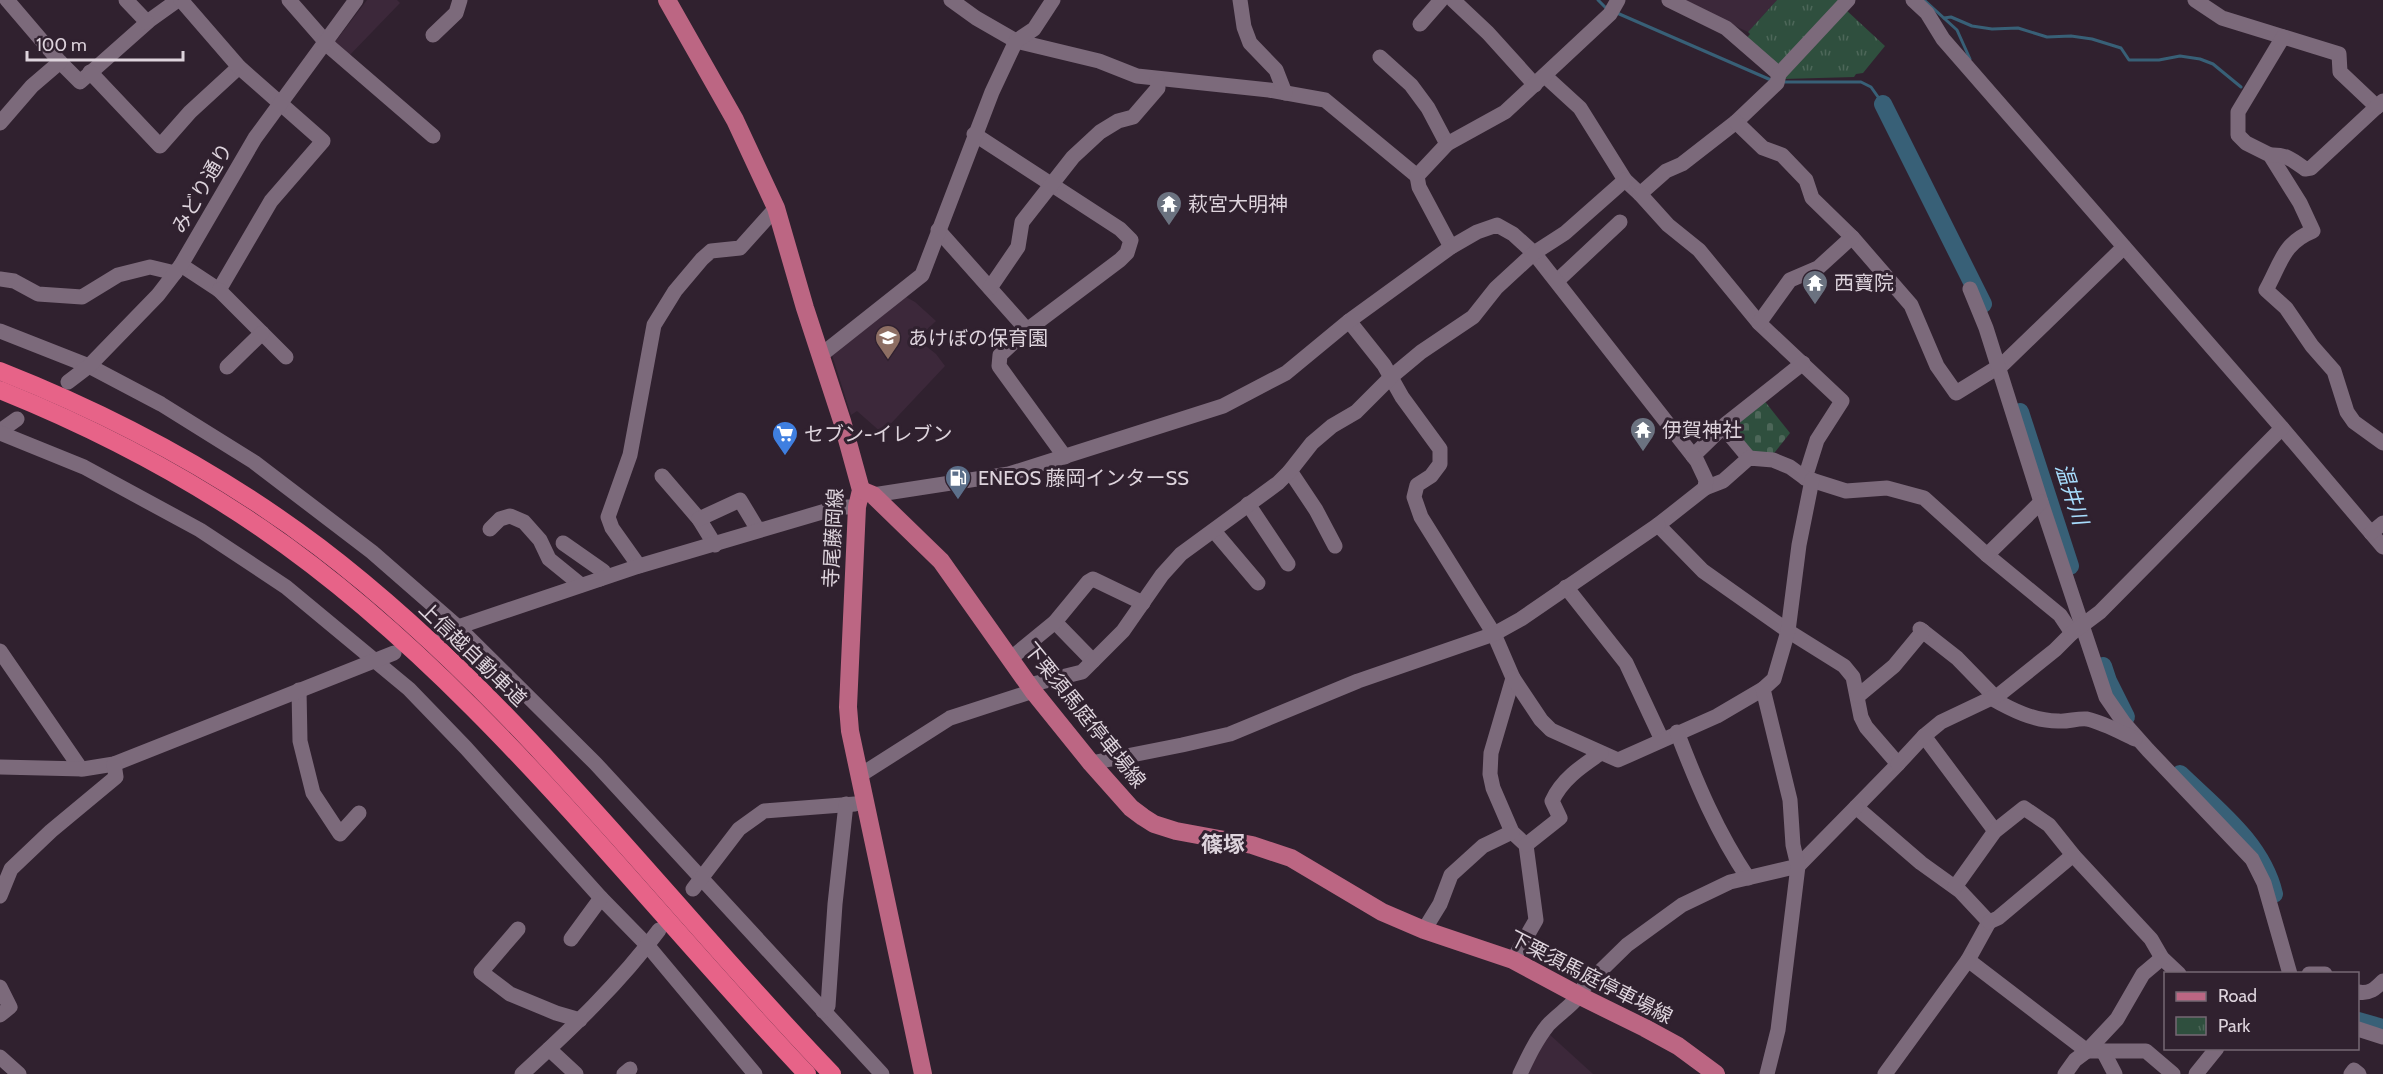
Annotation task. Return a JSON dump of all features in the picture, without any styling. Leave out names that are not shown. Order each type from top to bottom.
[{"type":"highway","name":"上信越自動車道","points":[[0,371],[87,408],[168,449],[271,513],[363,584],[443,655],[527,739],[761,999],[832,1074]]},
{"type":"highway","name":"上信越自動車道","points":[[0,390],[106,436],[210,494],[271,535],[362,606],[432,669],[518,756],[807,1074]]},
{"type":"main road","name":"寺尾藤岡線","points":[[667,0],[735,120],[776,208],[864,497],[848,707],[850,731],[859,776],[855,804],[923,1074]]},
{"type":"main road","name":"下栗須馬庭停車場線","points":[[864,497],[941,561],[1031,688],[1091,763],[1131,808],[1154,824],[1176,831],[1252,844],[1292,858],[1382,912],[1424,930],[1513,960],[1678,1046],[1716,1074]]},
{"type":"street","points":[[7,0],[80,82],[147,22],[180,0],[239,67],[323,141],[271,201],[219,290]]},
{"type":"street","points":[[126,0],[147,22]]},
{"type":"street","points":[[289,0],[325,41],[433,136]]},
{"type":"street","name":"みどり通り","points":[[68,382],[89,366],[158,295],[178,269],[255,138],[279,102],[356,0]]},
{"type":"street","points":[[434,35],[456,13],[460,0]]},
{"type":"street","points":[[951,0],[976,18],[1016,41],[1073,53],[1137,76],[1285,93],[1325,100],[1417,176],[1419,187],[1451,248]]},
{"type":"street","points":[[821,355],[922,275],[974,134],[1016,41],[1034,29],[1053,0]]},
{"type":"street","points":[[1240,0],[1244,27],[1250,43],[1276,70],[1285,93]]},
{"type":"street","points":[[1349,321],[1440,449],[1440,464],[1431,476],[1417,484],[1414,497],[1421,517],[1494,634],[1512,678],[1541,720],[1551,730],[1618,760],[1717,716],[1763,689],[1774,679],[1788,631],[1816,440],[1842,401],[1759,323],[1699,250],[1668,225],[1626,180],[1580,108],[1540,80],[1453,0]]},
{"type":"street","points":[[1417,176],[1447,144],[1505,112],[1610,14],[1618,0]]},
{"type":"street","points":[[1669,0],[1726,28],[1779,74]]},
{"type":"street","points":[[1640,194],[1666,171],[1682,164],[1736,122],[1777,83],[1779,74],[1848,0]]},
{"type":"street","points":[[1913,0],[1927,13],[1943,39],[2282,428],[2383,548]]},
{"type":"street","points":[[2195,0],[2222,18],[2339,54],[2340,72],[2381,104],[2311,168],[2304,169],[2290,158],[2280,154],[2270,155]]},
{"type":"street","points":[[1420,24],[1436,2]]},
{"type":"street","points":[[2283,37],[2238,112],[2238,135],[2246,143],[2270,155],[2300,203],[2313,231],[2298,237],[2290,244],[2266,290],[2286,308],[2312,346],[2334,371],[2347,412],[2354,422],[2383,443]]},
{"type":"street","points":[[1380,57],[1411,85],[1428,108],[1447,144]]},
{"type":"street","points":[[0,123],[32,86],[60,62]]},
{"type":"street","points":[[90,72],[160,146],[190,112],[239,67]]},
{"type":"street","points":[[990,288],[1018,247],[1022,222],[1034,204],[1074,157],[1100,132],[1118,121],[1133,117],[1158,88],[1157,80]]},
{"type":"street","points":[[1736,122],[1763,148],[1782,155],[1806,180],[1812,198],[1852,237],[1911,305],[1937,366],[1956,393],[1998,368],[2124,247]]},
{"type":"street","points":[[974,134],[1120,229],[1131,240],[1127,253],[1120,260],[1027,330],[1000,355],[999,366],[1065,457]]},
{"type":"street","points":[[859,776],[950,718],[1082,672],[1123,631],[1162,575],[1181,554],[1290,471],[1312,443],[1332,426],[1356,412],[1391,377],[1421,352],[1473,317],[1496,288],[1534,253],[1565,233],[1626,180]]},
{"type":"street","points":[[639,566],[612,528],[608,517],[630,455],[654,324],[675,291],[702,259],[711,251],[740,248],[776,208]]},
{"type":"street","points":[[1557,281],[1620,222]]},
{"type":"street","points":[[443,632],[639,566],[839,507],[864,497],[1009,474],[1223,406],[1286,373],[1349,321],[1451,248],[1477,232],[1497,225],[1513,234],[1534,253],[1557,281],[1693,456],[1706,480],[1705,488]]},
{"type":"street","points":[[938,230],[1027,330]]},
{"type":"street","points":[[1759,323],[1790,280],[1818,268],[1852,237]]},
{"type":"street","points":[[0,279],[15,281],[38,294],[82,297],[117,275],[150,267],[178,269],[219,290],[286,357]]},
{"type":"street","points":[[1970,290],[1986,328],[2106,697],[2139,740],[2252,859],[2264,883],[2289,972]]},
{"type":"street","points":[[0,331],[89,366],[161,404],[254,462],[372,552],[459,628],[595,763],[697,884],[882,1074]]},
{"type":"street","points":[[227,367],[262,333]]},
{"type":"street","points":[[1693,456],[1726,424],[1803,363]]},
{"type":"street","points":[[17,419],[0,432],[84,467],[200,530],[286,587],[409,689],[648,946],[755,1074]]},
{"type":"street","points":[[1724,428],[1749,458],[1773,460],[1790,466],[1809,479],[1846,491],[1887,488],[1924,498],[1987,555],[2060,615],[2083,625]]},
{"type":"street","points":[[1520,1074],[1536,1041],[1549,1024],[1580,996],[1583,988],[1627,945],[1682,905],[1730,882],[1798,866],[1924,736],[1941,722],[1993,698],[2083,625],[2282,428]]},
{"type":"street","points":[[1091,763],[1230,734],[1358,681],[1494,634],[1521,619],[1658,525],[1705,488],[1723,481],[1749,458]]},
{"type":"street","points":[[1290,471],[1316,510],[1335,546]]},
{"type":"street","points":[[662,477],[699,519],[715,545]]},
{"type":"street","points":[[699,519],[740,500],[758,530]]},
{"type":"street","points":[[1987,555],[2041,502]]},
{"type":"street","points":[[1248,504],[1288,564]]},
{"type":"street","points":[[490,529],[500,519],[510,516],[524,522],[540,540],[549,560],[581,585]]},
{"type":"street","points":[[2371,533],[2383,523]]},
{"type":"street","points":[[1658,525],[1703,571],[1788,631],[1844,666],[1853,677],[1861,717],[1866,727],[1898,764]]},
{"type":"street","points":[[1214,531],[1258,583]]},
{"type":"street","points":[[563,543],[603,571],[600,579]]},
{"type":"street","points":[[1010,659],[1055,622],[1093,579],[1143,603]]},
{"type":"street","points":[[1566,587],[1626,663],[1662,740]]},
{"type":"street","points":[[1055,622],[1093,661]]},
{"type":"street","points":[[1858,696],[1894,666],[1922,630],[1957,658],[1993,698],[2017,712],[2059,722],[2083,718],[2139,740]]},
{"type":"street","points":[[0,651],[81,769]]},
{"type":"street","points":[[0,767],[81,769],[114,764],[394,653]]},
{"type":"street","points":[[1512,678],[1491,753],[1490,774],[1492,788],[1512,832],[1526,845],[1536,920],[1513,960]]},
{"type":"street","points":[[1763,689],[1790,800],[1792,845],[1798,866],[1778,1030],[1767,1074]]},
{"type":"street","points":[[299,690],[300,741],[313,793],[340,834],[359,813]]},
{"type":"street","points":[[1677,732],[1709,812],[1726,845],[1748,878]]},
{"type":"street","points":[[1924,736],[1995,831]]},
{"type":"street","points":[[1526,845],[1560,818],[1552,801],[1557,791],[1575,772],[1601,753]]},
{"type":"street","points":[[0,896],[11,869],[51,831],[116,777],[114,764]]},
{"type":"street","points":[[697,884],[739,829],[764,811],[855,804],[835,904],[828,1006],[823,1011]]},
{"type":"street","points":[[1856,807],[1921,863],[1955,887],[1989,922]]},
{"type":"street","points":[[1955,887],[1995,831],[2024,808],[2049,825],[2073,855],[2151,939],[2162,958],[2177,972]]},
{"type":"street","points":[[1424,930],[1440,904],[1451,875],[1483,846],[1512,832]]},
{"type":"street","points":[[1885,1074],[1968,960],[1985,933],[1989,922],[1998,918],[2073,855]]},
{"type":"street","points":[[571,939],[601,898]]},
{"type":"street","points":[[518,929],[481,972],[510,994],[580,1020]]},
{"type":"street","points":[[522,1074],[580,1020],[622,976],[659,930]]},
{"type":"street","points":[[2095,1051],[2143,974],[2162,958]]},
{"type":"street","points":[[1968,960],[2095,1051],[2115,1074]]},
{"type":"street","points":[[2359,992],[2367,993],[2383,981]]},
{"type":"street","points":[[0,987],[10,1006],[0,1015]]},
{"type":"street","points":[[2359,1029],[2383,1037]]},
{"type":"street","points":[[549,1049],[576,1074]]},
{"type":"street","points":[[2196,1074],[2215,1050]]},
{"type":"street","points":[[2066,1074],[2075,1060],[2095,1051],[2146,1051],[2173,1074]]},
{"type":"street","points":[[0,1057],[19,1074]]},
{"type":"street","points":[[2351,1074],[2354,1070],[2358,1074]]},
{"type":"shaded area","points":[[367,0],[397,0],[400,3],[346,59],[332,46]]},
{"type":"shaded area","points":[[1679,0],[1777,0],[1748,32]]},
{"type":"shaded area","name":"あけぼの保育園","points":[[906,297],[936,321],[917,339],[936,354],[945,366],[882,433],[857,411],[851,415],[832,355]]},
{"type":"shaded area","points":[[1549,1034],[1593,1074],[1526,1074]]},
{"type":"green space","points":[[1777,0],[1841,0],[1783,65],[1774,66],[1745,40],[1750,34],[1748,32]]},
{"type":"green space","points":[[1845,9],[1885,46],[1863,73],[1856,74],[1854,77],[1783,79]]},
{"type":"green space","points":[[1763,399],[1790,433],[1771,457],[1752,456],[1728,426]]},
{"type":"waterway","points":[[1598,0],[1607,9]]},
{"type":"waterway","points":[[1924,0],[1957,30],[1970,59]]},
{"type":"waterway","points":[[1617,13],[1771,80]]},
{"type":"waterway","points":[[1944,18],[1951,17],[1972,26],[1992,29],[2018,28],[2047,37],[2071,36],[2092,39],[2121,48],[2129,60],[2159,60],[2180,56],[2200,59],[2213,64],[2241,87]]},
{"type":"waterway","name":"温井川","points":[[1782,82],[1861,82],[1871,87],[1883,104]]},
{"type":"waterway","name":"温井川","points":[[1883,104],[1983,304]]},
{"type":"waterway","name":"温井川","points":[[2020,412],[2070,566]]},
{"type":"waterway","name":"温井川","points":[[2103,666],[2126,717]]},
{"type":"waterway","name":"温井川","points":[[2180,774],[2236,828],[2248,843],[2268,876],[2274,894]]},
{"type":"waterway","name":"温井川","points":[[2359,1021],[2383,1028]]},
{"type":"place","name":"萩宮大明神","points":[[1169,227]]},
{"type":"place","name":"西寶院","points":[[1815,306]]},
{"type":"place","name":"あけぼの保育園","points":[[888,361]]},
{"type":"place","name":"伊賀神社","points":[[1643,453]]},
{"type":"place","name":"セブン-イレブン","points":[[785,457]]},
{"type":"place","name":"ENEOS 藤岡インターSS","points":[[958,501]]},
{"type":"district","name":"篠塚","points":[[1223,844]]}]
